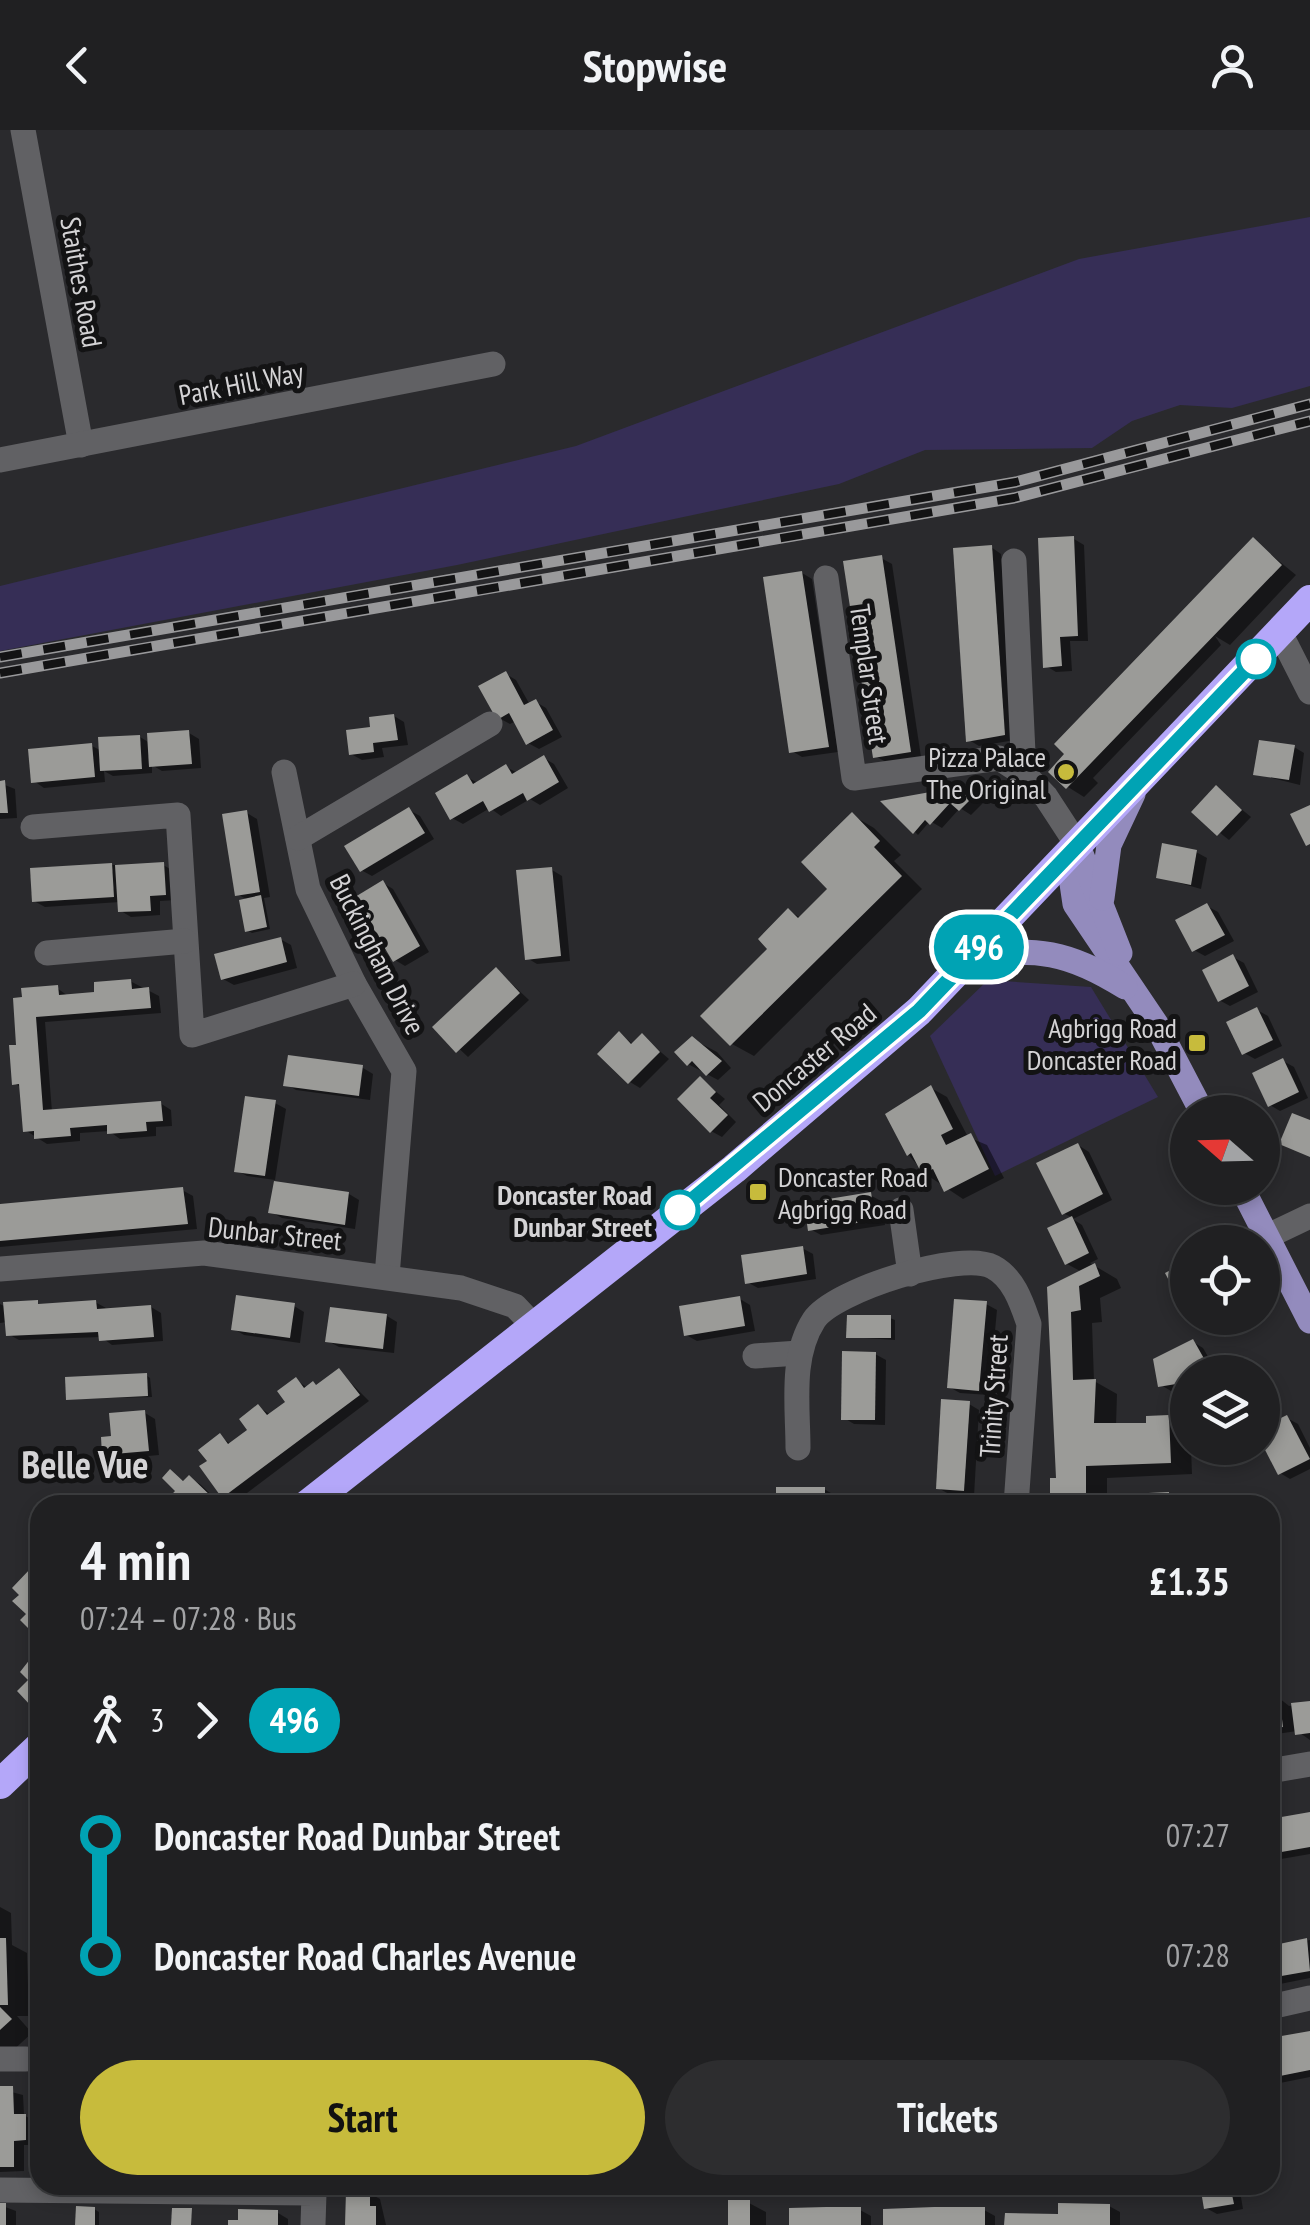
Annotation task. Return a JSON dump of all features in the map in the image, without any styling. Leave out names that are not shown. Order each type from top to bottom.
[{"type":"highway","name":"Doncaster Road","points":[[319,1495],[532,1324],[734,1169],[919,1011],[1310,600]]},
{"type":"highway","points":[[0,1784],[30,1756]]},
{"type":"main road","points":[[1102,907],[1109,846],[1140,781]]},
{"type":"main road","points":[[1078,846],[1137,995]]},
{"type":"main road","points":[[1078,846],[1071,877],[1075,904],[1137,995],[1193,1095]]},
{"type":"main road","points":[[971,955],[1024,950],[1056,953],[1082,961],[1137,995]]},
{"type":"main road","points":[[1280,1260],[1310,1321]]},
{"type":"street","name":"Staithes Road","points":[[23,130],[81,444]]},
{"type":"street","name":"Park Hill Way","points":[[0,460],[492,364]]},
{"type":"street","points":[[1014,561],[1024,774],[1046,797],[1078,846]]},
{"type":"street","name":"Templar Street","points":[[826,578],[854,778],[999,758],[1024,774]]},
{"type":"street","points":[[1280,634],[1310,692]]},
{"type":"street","points":[[298,838],[490,724]]},
{"type":"street","name":"Buckingham Drive","points":[[284,772],[308,889],[354,984],[404,1071],[387,1276]]},
{"type":"street","points":[[34,827],[178,816],[192,1035],[354,984]]},
{"type":"street","points":[[47,953],[185,940]]},
{"type":"street","points":[[901,1210],[910,1274]]},
{"type":"street","points":[[1280,1230],[1310,1216]]},
{"type":"street","name":"Dunbar Street","points":[[0,1269],[204,1253],[387,1276],[485,1294],[515,1306],[532,1324]]},
{"type":"street","name":"Trinity Street","points":[[798,1352],[815,1318],[832,1303],[910,1274],[979,1262],[995,1268],[1020,1296],[1029,1324],[1017,1495]]},
{"type":"street","points":[[755,1356],[798,1352],[798,1448]]},
{"type":"street","points":[[1280,1769],[1310,1764]]},
{"type":"street","points":[[1280,2004],[1310,1998]]},
{"type":"street","points":[[0,2190],[30,2190]]},
{"type":"street","points":[[313,2225],[314,2195]]},
{"type":"shaded area","points":[[1310,217],[1310,386],[1232,408],[1180,405],[1132,421],[1092,448],[925,450],[839,484],[457,565],[0,651],[0,586],[576,446],[1079,259]]},
{"type":"shaded area","points":[[988,980],[1091,987],[1158,1097],[995,1176],[930,1036]]},
{"type":"building","points":[[1074,536],[1078,636],[1060,637],[1062,666],[1043,668],[1038,538]]},
{"type":"building","points":[[1253,537],[1282,565],[1066,789],[1048,772],[1064,754],[1054,744]]},
{"type":"building","points":[[992,545],[1005,735],[966,742],[953,548]]},
{"type":"building","points":[[882,555],[911,752],[873,758],[843,561]]},
{"type":"building","points":[[802,571],[829,747],[789,753],[763,577]]},
{"type":"building","points":[[506,671],[524,705],[536,699],[553,730],[526,745],[509,713],[497,720],[478,686]]},
{"type":"building","points":[[394,714],[398,740],[373,743],[374,752],[349,755],[346,730],[370,727],[369,717]]},
{"type":"building","points":[[189,730],[192,764],[149,767],[147,733]]},
{"type":"building","points":[[140,735],[142,769],[100,771],[98,737]]},
{"type":"building","points":[[1259,740],[1295,745],[1289,780],[1253,775]]},
{"type":"building","points":[[92,743],[95,777],[31,783],[28,749]]},
{"type":"building","points":[[544,755],[559,782],[527,801],[523,793],[489,812],[483,801],[450,820],[435,793],[467,774],[473,784],[506,764],[512,774]]},
{"type":"building","points":[[5,780],[8,813],[0,813],[0,781]]},
{"type":"building","points":[[975,784],[981,789],[959,811],[950,803],[930,825],[925,820],[913,834],[880,801]]},
{"type":"building","points":[[1216,785],[1242,810],[1217,836],[1191,812]]},
{"type":"building","points":[[1310,805],[1310,844],[1306,846],[1290,814]]},
{"type":"building","points":[[409,807],[425,833],[360,872],[344,846]]},
{"type":"building","points":[[247,810],[260,892],[235,896],[222,814]]},
{"type":"building","points":[[852,812],[880,841],[874,847],[902,876],[730,1046],[700,1016],[767,949],[758,939],[788,908],[798,918],[827,889],[801,862]]},
{"type":"building","points":[[1162,843],[1197,850],[1191,885],[1156,878]]},
{"type":"building","points":[[164,862],[166,895],[150,896],[151,911],[118,912],[115,865]]},
{"type":"building","points":[[112,863],[114,897],[32,902],[30,868]]},
{"type":"building","points":[[552,867],[561,956],[525,960],[516,870]]},
{"type":"building","points":[[383,880],[420,946],[393,962],[355,897]]},
{"type":"building","points":[[261,895],[267,927],[245,932],[239,900]]},
{"type":"building","points":[[1207,903],[1225,935],[1192,952],[1175,920]]},
{"type":"building","points":[[281,937],[287,962],[221,980],[214,954]]},
{"type":"building","points":[[1233,954],[1249,986],[1218,1002],[1202,970]]},
{"type":"building","points":[[496,967],[520,993],[456,1053],[432,1027]]},
{"type":"building","points":[[131,979],[132,989],[149,987],[151,1008],[36,1017],[43,1110],[161,1101],[163,1121],[146,1122],[147,1131],[107,1134],[107,1125],[70,1128],[71,1136],[34,1139],[34,1131],[23,1132],[19,1084],[12,1085],[9,1045],[16,1045],[13,998],[22,997],[21,988],[58,985],[59,995],[94,992],[94,982]]},
{"type":"building","points":[[1257,1007],[1273,1040],[1242,1055],[1226,1022]]},
{"type":"building","points":[[619,1031],[631,1044],[642,1033],[660,1052],[628,1084],[597,1054]]},
{"type":"building","points":[[692,1036],[722,1061],[706,1076],[692,1061],[687,1066],[674,1052]]},
{"type":"building","points":[[288,1055],[363,1065],[359,1096],[283,1086]]},
{"type":"building","points":[[1283,1058],[1299,1092],[1280,1101],[1280,1095],[1262,1095],[1252,1073]]},
{"type":"building","points":[[700,1076],[716,1092],[710,1098],[728,1115],[710,1133],[677,1099]]},
{"type":"building","points":[[931,1085],[953,1129],[941,1135],[946,1145],[971,1133],[989,1169],[944,1192],[933,1169],[922,1174],[911,1153],[907,1156],[885,1114]]},
{"type":"building","points":[[245,1096],[276,1100],[265,1176],[234,1172]]},
{"type":"building","points":[[1292,1113],[1310,1120],[1310,1157],[1280,1142]]},
{"type":"building","points":[[1078,1143],[1103,1194],[1062,1215],[1036,1163]]},
{"type":"building","points":[[274,1181],[349,1192],[345,1225],[268,1213]]},
{"type":"building","points":[[183,1187],[188,1224],[0,1241],[0,1204]]},
{"type":"building","points":[[871,1192],[875,1220],[808,1231],[804,1203]]},
{"type":"building","points":[[1072,1216],[1089,1253],[1065,1265],[1047,1228]]},
{"type":"building","points":[[803,1246],[807,1274],[745,1284],[741,1255]]},
{"type":"building","points":[[1095,1263],[1100,1276],[1079,1286],[1081,1310],[1071,1312],[1073,1380],[1096,1379],[1094,1423],[1146,1423],[1146,1416],[1169,1415],[1170,1463],[1086,1466],[1086,1495],[1050,1495],[1050,1478],[1056,1478],[1047,1287]]},
{"type":"building","points":[[236,1295],[295,1303],[290,1338],[231,1330]]},
{"type":"building","points":[[740,1296],[745,1326],[684,1336],[679,1306]]},
{"type":"building","points":[[954,1299],[987,1301],[979,1391],[947,1388]]},
{"type":"building","points":[[38,1300],[38,1304],[96,1300],[97,1309],[151,1305],[154,1337],[99,1341],[98,1332],[6,1336],[3,1302]]},
{"type":"building","points":[[330,1307],[387,1314],[383,1349],[325,1342]]},
{"type":"building","points":[[847,1315],[891,1315],[891,1338],[846,1338]]},
{"type":"building","points":[[1193,1339],[1202,1355],[1170,1355],[1170,1385],[1158,1387],[1153,1359]]},
{"type":"building","points":[[842,1351],[876,1352],[875,1420],[841,1420]]},
{"type":"building","points":[[339,1368],[360,1395],[226,1495],[220,1495],[199,1466],[207,1461],[198,1450],[220,1433],[228,1444],[247,1430],[239,1419],[258,1404],[267,1415],[285,1402],[277,1391],[296,1377],[304,1388],[313,1381],[316,1385]]},
{"type":"building","points":[[147,1373],[148,1396],[66,1400],[65,1377]]},
{"type":"building","points":[[941,1399],[970,1401],[964,1491],[936,1489]]},
{"type":"building","points":[[145,1410],[149,1451],[102,1455],[101,1437],[111,1436],[109,1413]]},
{"type":"building","points":[[1287,1415],[1310,1459],[1278,1475],[1273,1465],[1280,1465],[1280,1418]]},
{"type":"building","points":[[170,1469],[183,1481],[189,1475],[210,1495],[171,1495],[175,1491],[162,1478]]},
{"type":"building","points":[[776,1487],[825,1487],[825,1495],[776,1495]]},
{"type":"building","points":[[1169,1492],[1169,1495],[1107,1495]]},
{"type":"building","points":[[30,1569],[30,1630],[20,1620],[26,1614],[12,1601],[19,1595],[12,1588]]},
{"type":"building","points":[[30,1659],[30,1705],[17,1691],[28,1680],[20,1672]]},
{"type":"building","points":[[1310,1701],[1310,1733],[1295,1735],[1291,1703]]},
{"type":"building","points":[[1310,1812],[1310,1847],[1280,1852],[1280,1817]]},
{"type":"building","points":[[0,1938],[6,1938],[8,2005],[0,2005]]},
{"type":"building","points":[[1307,1938],[1310,1971],[1280,1976],[1280,1944]]},
{"type":"building","points":[[0,2007],[12,2019],[0,2030]]},
{"type":"building","points":[[1310,2031],[1310,2070],[1280,2076],[1280,2036]]},
{"type":"building","points":[[0,2086],[13,2086],[14,2114],[26,2114],[26,2140],[14,2141],[14,2167],[0,2167]]},
{"type":"building","points":[[346,2195],[370,2195],[370,2206],[376,2206],[376,2225],[345,2225]]},
{"type":"building","points":[[1202,2195],[1232,2195],[1234,2204],[1204,2209]]},
{"type":"building","points":[[728,2200],[750,2200],[750,2225],[728,2225]]},
{"type":"building","points":[[0,2203],[6,2203],[6,2225],[0,2225]]},
{"type":"building","points":[[1058,2203],[1110,2204],[1110,2225],[1004,2225],[1005,2213],[1058,2214]]},
{"type":"building","points":[[76,2206],[95,2207],[95,2225],[75,2225]]},
{"type":"building","points":[[861,2207],[861,2225],[789,2225],[789,2208]]},
{"type":"building","points":[[985,2207],[985,2225],[883,2225],[883,2209]]},
{"type":"building","points":[[172,2208],[192,2208],[191,2225],[171,2225]]},
{"type":"building","points":[[238,2209],[278,2210],[278,2225],[228,2225],[228,2220],[238,2220]]},
{"type":"railway","points":[[0,657],[1016,482],[1310,404]]},
{"type":"railway","points":[[0,673],[1014,498],[1310,421]]},
{"type":"bus line","name":"496","points":[[680,1210],[734,1169],[919,1011],[1256,659]]},
{"type":"place","name":"Pizza Palace The Original","points":[[1066,772]]},
{"type":"place","name":"Agbrigg Road Doncaster Road","points":[[1197,1043]]},
{"type":"place","name":"Doncaster Road Agbrigg Road","points":[[758,1192]]},
{"type":"place","name":"Doncaster Road Dunbar Street","points":[[680,1210]]},
{"type":"district","name":"Belle Vue","points":[[85,1463]]}]
